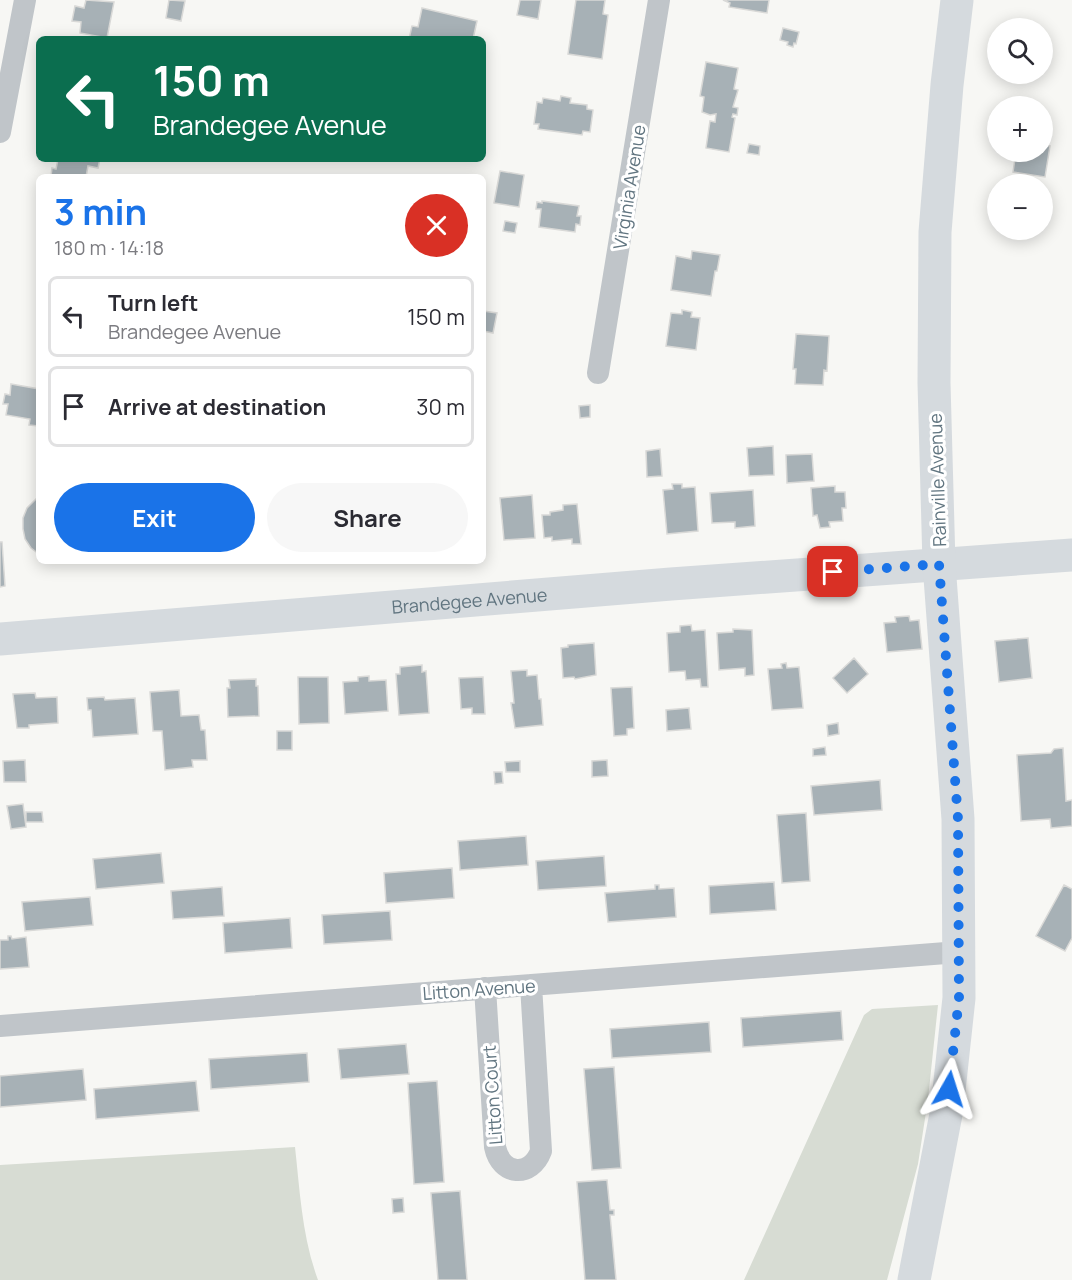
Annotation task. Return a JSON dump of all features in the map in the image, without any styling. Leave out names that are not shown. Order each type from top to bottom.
[{"type":"main road","name":"Rainville Avenue","points":[[914,1280],[947,1109],[959,998],[958,819],[939,564],[934,383],[935,232],[947,85],[957,0]]},
{"type":"main road","name":"Brandegee Avenue","points":[[0,639],[1072,555]]},
{"type":"street","points":[[0,132],[25,0]]},
{"type":"street","name":"Virginia Avenue","points":[[598,373],[659,0]]},
{"type":"street","name":"Litton Avenue","points":[[0,1026],[959,952]]},
{"type":"street","name":"Litton Court","points":[[485,988],[495,1147],[500,1162],[513,1170],[520,1170],[534,1164],[541,1151],[531,985]]},
{"type":"shaded area","points":[[938,1005],[928,1099],[918,1164],[887,1280],[744,1280],[864,1015],[872,1009]]},
{"type":"shaded area","points":[[295,1147],[305,1231],[318,1280],[0,1280],[0,1165]]},
{"type":"building","points":[[86,0],[114,2],[107,36],[80,33],[81,22],[72,21],[75,6],[84,8]]},
{"type":"building","points":[[169,0],[185,1],[181,21],[166,18]]},
{"type":"building","points":[[520,0],[541,0],[538,19],[517,15]]},
{"type":"building","points":[[576,0],[605,0],[603,14],[608,15],[602,59],[568,54]]},
{"type":"building","points":[[723,0],[769,0],[767,13],[729,7],[730,3]]},
{"type":"building","points":[[422,8],[477,21],[474,36],[410,36],[412,26],[418,27]]},
{"type":"building","points":[[783,28],[799,32],[793,47],[787,45],[788,42],[780,40]]},
{"type":"building","points":[[706,62],[738,68],[734,89],[738,90],[733,107],[738,108],[737,115],[733,114],[732,117],[735,118],[729,152],[706,148],[710,121],[715,122],[716,114],[710,115],[702,112],[704,97],[700,96]]},
{"type":"building","points":[[561,96],[571,98],[570,103],[587,105],[587,109],[593,110],[590,132],[583,131],[582,135],[538,129],[539,124],[534,124],[537,102],[542,103],[543,98],[560,101]]},
{"type":"building","points":[[749,144],[760,146],[759,155],[747,153]]},
{"type":"building","points":[[57,162],[99,162],[98,168],[88,166],[87,174],[51,174],[52,168],[56,169]]},
{"type":"building","points":[[1014,162],[1047,162],[1045,174],[1013,172]]},
{"type":"building","points":[[500,171],[524,175],[519,207],[494,203]]},
{"type":"building","points":[[542,201],[579,206],[577,216],[581,216],[580,225],[576,224],[575,232],[539,227],[541,209],[536,209],[537,202],[542,203]]},
{"type":"building","points":[[505,221],[517,223],[515,233],[503,231]]},
{"type":"building","points":[[692,251],[720,255],[711,296],[671,290],[676,256],[691,259]]},
{"type":"building","points":[[682,310],[692,312],[691,317],[700,318],[696,350],[666,346],[671,313],[682,314]]},
{"type":"building","points":[[486,311],[497,313],[493,333],[486,332]]},
{"type":"building","points":[[796,334],[829,336],[827,371],[824,370],[823,385],[795,384],[796,369],[793,369]]},
{"type":"building","points":[[11,384],[36,388],[36,426],[29,425],[30,419],[6,415],[8,404],[3,404],[5,394],[10,395]]},
{"type":"building","points":[[590,405],[590,417],[580,418],[579,406]]},
{"type":"building","points":[[773,446],[774,475],[749,476],[747,448]]},
{"type":"building","points":[[660,449],[662,476],[647,477],[646,451]]},
{"type":"building","points":[[812,454],[814,481],[787,483],[786,455]]},
{"type":"building","points":[[672,484],[682,484],[682,488],[695,487],[698,531],[667,534],[663,490],[673,489]]},
{"type":"building","points":[[835,486],[835,492],[845,492],[846,508],[842,508],[843,521],[829,522],[830,527],[820,528],[817,515],[813,516],[811,488]]},
{"type":"building","points":[[753,490],[755,526],[735,528],[735,522],[712,523],[710,493]]},
{"type":"building","points":[[532,495],[535,538],[504,540],[500,498]]},
{"type":"building","points":[[36,499],[36,552],[25,539],[23,518],[27,508]]},
{"type":"building","points":[[577,504],[581,544],[572,544],[572,539],[552,541],[552,537],[544,538],[542,515],[550,515],[550,512],[563,510],[563,505]]},
{"type":"building","points":[[0,542],[2,542],[5,586],[0,587]]},
{"type":"building","points":[[909,616],[910,621],[919,620],[922,649],[887,652],[884,623],[896,622],[895,617]]},
{"type":"building","points":[[691,625],[692,631],[705,630],[708,687],[701,687],[700,679],[686,680],[685,671],[669,672],[667,633],[680,632],[680,626]]},
{"type":"building","points":[[733,629],[752,630],[754,675],[745,676],[745,668],[719,670],[717,633],[733,632]]},
{"type":"building","points":[[1028,638],[1032,678],[999,682],[995,641]]},
{"type":"building","points":[[594,643],[596,675],[575,679],[574,677],[563,678],[561,648],[568,647],[568,645]]},
{"type":"building","points":[[854,658],[868,674],[847,693],[833,678]]},
{"type":"building","points":[[786,663],[787,668],[799,667],[803,708],[772,710],[768,669],[782,668],[781,664]]},
{"type":"building","points":[[422,665],[422,672],[426,671],[429,713],[399,715],[396,674],[400,674],[400,667]]},
{"type":"building","points":[[527,670],[527,676],[537,675],[543,725],[515,728],[511,703],[514,703],[511,671]]},
{"type":"building","points":[[369,676],[369,681],[386,680],[388,711],[345,714],[343,682],[358,681],[358,677]]},
{"type":"building","points":[[298,677],[328,677],[329,723],[299,724]]},
{"type":"building","points":[[483,677],[485,714],[472,714],[472,708],[461,709],[459,678]]},
{"type":"building","points":[[256,679],[259,716],[228,717],[229,680]]},
{"type":"building","points":[[632,687],[634,728],[627,729],[627,735],[614,736],[611,688]]},
{"type":"building","points":[[179,690],[181,716],[199,715],[201,730],[205,730],[207,760],[192,760],[193,767],[165,770],[162,731],[153,731],[150,692]]},
{"type":"building","points":[[35,693],[36,698],[57,697],[58,723],[17,728],[13,694]]},
{"type":"building","points":[[104,697],[105,700],[135,698],[138,734],[93,737],[91,710],[88,710],[87,698]]},
{"type":"building","points":[[689,708],[691,729],[667,731],[666,710]]},
{"type":"building","points":[[838,723],[839,734],[828,736],[827,725]]},
{"type":"building","points":[[277,731],[292,731],[292,750],[277,750]]},
{"type":"building","points":[[825,747],[826,755],[813,756],[813,749]]},
{"type":"building","points":[[1063,748],[1066,801],[1072,800],[1072,826],[1051,828],[1050,819],[1021,821],[1017,755],[1051,753],[1054,749]]},
{"type":"building","points":[[25,760],[26,782],[4,782],[3,761]]},
{"type":"building","points":[[607,760],[608,776],[592,777],[592,761]]},
{"type":"building","points":[[520,761],[520,772],[506,772],[505,762]]},
{"type":"building","points":[[494,772],[502,772],[503,783],[495,784]]},
{"type":"building","points":[[880,780],[882,810],[814,815],[811,786]]},
{"type":"building","points":[[23,804],[26,827],[11,829],[7,806]]},
{"type":"building","points":[[26,812],[42,812],[43,822],[26,822]]},
{"type":"building","points":[[806,813],[810,881],[782,883],[777,815]]},
{"type":"building","points":[[526,836],[528,865],[460,870],[458,841]]},
{"type":"building","points":[[161,853],[164,883],[96,889],[93,859]]},
{"type":"building","points":[[604,856],[606,886],[538,890],[536,861]]},
{"type":"building","points":[[452,868],[454,898],[386,903],[384,873]]},
{"type":"building","points":[[774,882],[776,910],[710,914],[709,886]]},
{"type":"building","points":[[655,885],[659,885],[659,889],[674,888],[676,917],[608,922],[605,893],[655,889]]},
{"type":"building","points":[[1064,885],[1072,889],[1072,938],[1065,951],[1036,936]]},
{"type":"building","points":[[222,887],[224,916],[173,919],[171,891]]},
{"type":"building","points":[[90,897],[93,925],[25,931],[22,902]]},
{"type":"building","points":[[390,911],[392,940],[324,944],[322,915]]},
{"type":"building","points":[[290,918],[292,948],[225,953],[223,923]]},
{"type":"building","points":[[8,936],[12,939],[26,937],[29,967],[0,969],[0,940],[8,940]]},
{"type":"building","points":[[841,1011],[843,1040],[743,1047],[741,1018]]},
{"type":"building","points":[[709,1022],[711,1052],[612,1058],[610,1029]]},
{"type":"building","points":[[406,1044],[409,1074],[341,1079],[338,1049]]},
{"type":"building","points":[[307,1053],[309,1082],[211,1089],[209,1059]]},
{"type":"building","points":[[614,1067],[621,1168],[592,1170],[584,1069]]},
{"type":"building","points":[[83,1069],[86,1100],[0,1107],[0,1076]]},
{"type":"building","points":[[196,1081],[199,1111],[96,1119],[94,1089]]},
{"type":"building","points":[[437,1081],[444,1182],[414,1184],[408,1083]]},
{"type":"building","points":[[607,1180],[610,1210],[614,1210],[614,1215],[610,1215],[616,1280],[585,1280],[577,1182]]},
{"type":"building","points":[[460,1191],[467,1280],[438,1280],[431,1193]]},
{"type":"building","points":[[403,1198],[404,1212],[393,1213],[392,1199]]},
{"type":"route","points":[[833,572],[939,564],[958,819],[959,998],[949,1089]]}]
